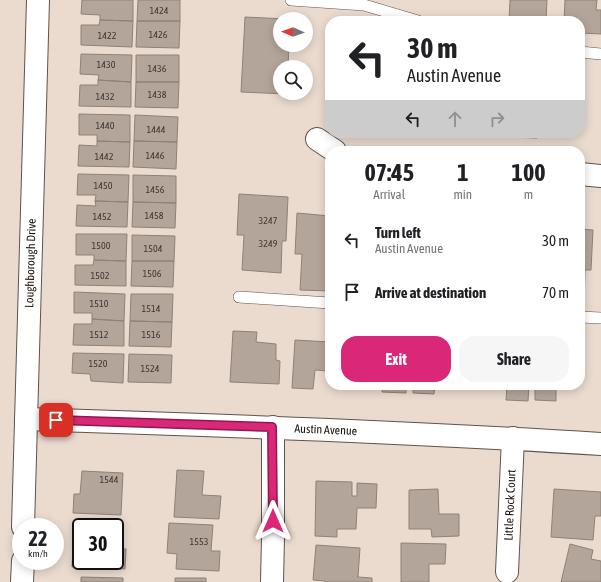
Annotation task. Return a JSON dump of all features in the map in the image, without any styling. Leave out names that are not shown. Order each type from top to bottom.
[{"type":"street","name":"Loughborough Drive","points":[[24,518],[38,0]]},
{"type":"street","points":[[318,139],[328,146]]},
{"type":"street","points":[[585,174],[601,176]]},
{"type":"street","name":"Austin Avenue","points":[[26,419],[272,427],[513,438],[601,444]]},
{"type":"street","points":[[272,427],[272,582]]},
{"type":"street","name":"Little Rock Court","points":[[507,572],[513,438]]},
{"type":"street","points":[[22,582],[23,570]]},
{"type":"lane","points":[[291,0],[364,5],[401,16]]},
{"type":"lane","points":[[585,52],[601,54]]},
{"type":"lane","points":[[239,297],[325,303]]},
{"type":"lane","points":[[585,317],[601,318]]},
{"type":"building","points":[[82,0],[133,0],[133,21],[100,20],[100,15],[81,14]]},
{"type":"building","points":[[138,0],[180,0],[180,21],[137,21]]},
{"type":"building","points":[[510,0],[547,0],[546,16],[509,16]]},
{"type":"building","points":[[565,0],[597,0],[596,10],[601,10],[601,34],[585,33],[585,16],[564,16]]},
{"type":"building","points":[[245,17],[273,18],[273,52],[289,52],[288,60],[273,60],[273,93],[241,92]]},
{"type":"building","points":[[100,20],[133,21],[132,47],[81,45],[81,25],[99,25]]},
{"type":"building","points":[[137,21],[180,21],[179,48],[136,47]]},
{"type":"building","points":[[81,54],[132,55],[131,82],[98,80],[99,75],[80,74]]},
{"type":"building","points":[[136,55],[179,55],[179,82],[136,82]]},
{"type":"building","points":[[98,80],[131,82],[131,107],[79,106],[80,85],[98,85]]},
{"type":"building","points":[[136,82],[179,82],[178,108],[135,107]]},
{"type":"building","points":[[79,114],[130,115],[130,142],[97,141],[97,135],[79,135]]},
{"type":"building","points":[[135,115],[178,117],[177,142],[134,141]]},
{"type":"building","points":[[97,141],[130,142],[129,167],[78,166],[79,145],[97,146]]},
{"type":"building","points":[[134,141],[177,142],[176,169],[133,167]]},
{"type":"building","points":[[78,174],[129,175],[128,202],[95,201],[96,195],[77,195]]},
{"type":"building","points":[[133,175],[176,176],[176,203],[133,202]]},
{"type":"building","points":[[239,194],[288,197],[286,241],[282,241],[281,273],[242,270],[244,235],[237,235]]},
{"type":"building","points":[[95,201],[128,202],[127,227],[76,226],[77,205],[96,206]]},
{"type":"building","points":[[133,202],[176,203],[175,228],[132,227]]},
{"type":"building","points":[[297,213],[325,216],[325,291],[300,290],[302,254],[295,254]]},
{"type":"building","points":[[585,229],[593,230],[591,270],[585,270]]},
{"type":"building","points":[[76,234],[127,234],[126,261],[94,260],[94,255],[76,255]]},
{"type":"building","points":[[132,235],[175,236],[174,261],[132,261]]},
{"type":"building","points":[[94,260],[126,261],[126,286],[75,285],[75,265],[93,265]]},
{"type":"building","points":[[132,261],[174,261],[173,287],[131,286]]},
{"type":"building","points":[[74,292],[125,294],[124,321],[92,319],[92,313],[74,313]]},
{"type":"building","points":[[131,294],[173,294],[172,322],[130,321]]},
{"type":"building","points":[[92,319],[124,321],[124,346],[73,345],[74,324],[92,324]]},
{"type":"building","points":[[130,321],[172,322],[171,347],[129,346]]},
{"type":"building","points":[[233,331],[257,332],[256,342],[276,344],[276,360],[280,361],[279,384],[230,382]]},
{"type":"building","points":[[295,340],[325,342],[325,371],[315,370],[313,389],[292,388]]},
{"type":"building","points":[[73,353],[124,354],[123,383],[91,381],[90,374],[72,373]]},
{"type":"building","points":[[129,354],[172,355],[171,383],[128,382]]},
{"type":"building","points":[[382,390],[406,390],[406,393],[382,392]]},
{"type":"building","points":[[413,390],[434,390],[434,394],[413,393]]},
{"type":"building","points":[[507,390],[529,390],[528,401],[506,400]]},
{"type":"building","points":[[535,390],[556,390],[556,401],[535,400]]},
{"type":"building","points":[[177,470],[204,471],[202,495],[221,496],[219,519],[174,517]]},
{"type":"building","points":[[82,471],[123,473],[121,515],[73,513],[74,494],[80,494]]},
{"type":"building","points":[[316,481],[352,482],[352,496],[357,496],[357,483],[377,484],[376,508],[357,508],[356,529],[337,529],[337,537],[315,536]]},
{"type":"building","points":[[438,489],[439,514],[459,514],[459,536],[432,537],[431,529],[409,529],[409,490]]},
{"type":"building","points":[[554,489],[601,492],[601,516],[595,516],[593,540],[551,537]]},
{"type":"building","points":[[169,523],[213,525],[211,551],[220,551],[219,571],[176,569],[177,554],[167,553]]},
{"type":"building","points":[[401,543],[446,544],[445,564],[429,564],[429,582],[401,582]]},
{"type":"building","points":[[570,544],[593,550],[591,559],[601,561],[601,582],[561,582]]},
{"type":"building","points":[[316,545],[360,548],[358,577],[372,578],[372,582],[325,582],[313,580]]},
{"type":"building","points":[[124,549],[126,549],[125,569]]},
{"type":"building","points":[[81,577],[123,578],[123,582],[81,582]]},
{"type":"building","points":[[175,578],[206,578],[206,582],[175,582]]},
{"type":"route","points":[[56,420],[272,427],[273,521]]}]
